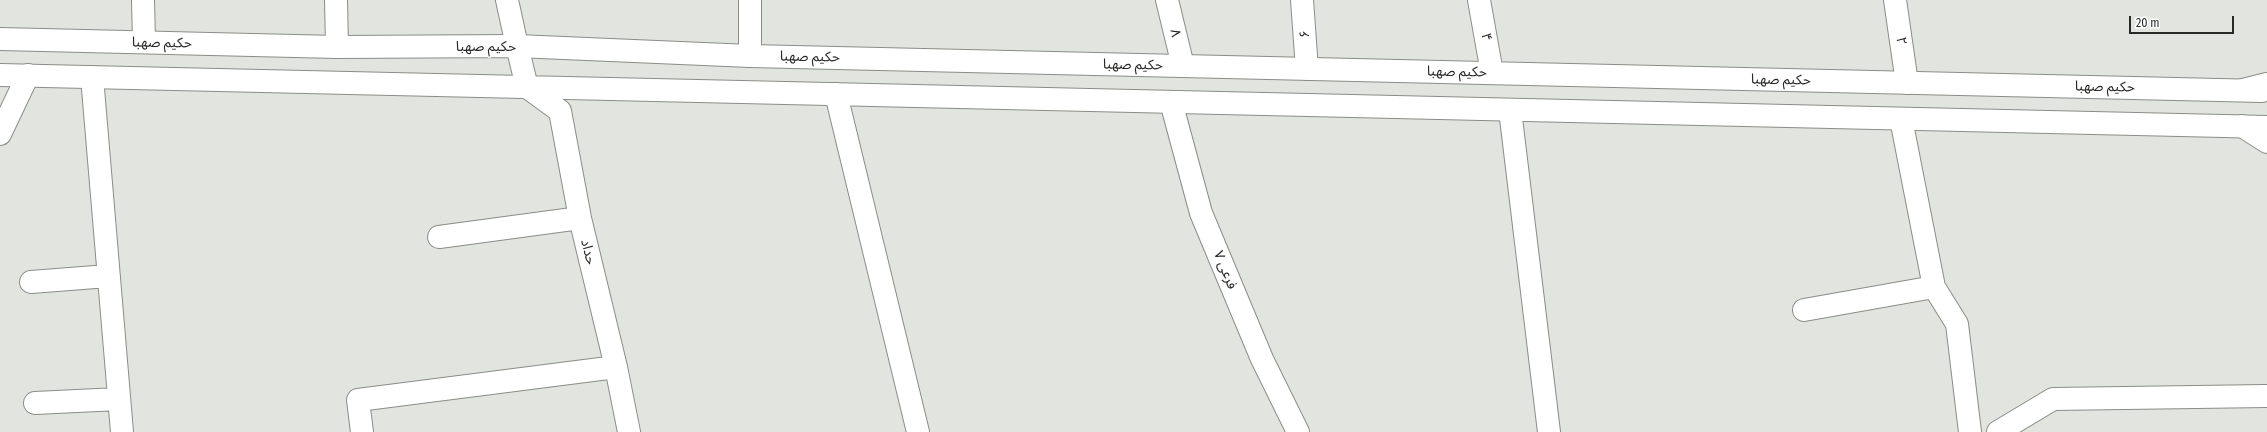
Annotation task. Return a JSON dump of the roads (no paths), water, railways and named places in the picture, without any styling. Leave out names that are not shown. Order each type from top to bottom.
[{"type":"street","points":[[143,0],[144,42]]},
{"type":"street","points":[[336,0],[337,47]]},
{"type":"street","points":[[507,0],[527,87]]},
{"type":"street","points":[[750,0],[750,56]]},
{"type":"street","name":"۸","points":[[1167,0],[1182,66]]},
{"type":"street","name":"۶","points":[[1302,0],[1307,69]]},
{"type":"street","name":"۴","points":[[1479,0],[1492,73]]},
{"type":"street","name":"۲","points":[[1895,0],[1907,83]]},
{"type":"street","name":"حکیم صهبا","points":[[0,39],[337,47],[517,46],[750,56],[2267,91]]},
{"type":"street","points":[[0,75],[2267,127]]},
{"type":"street","points":[[0,134],[28,76]]},
{"type":"street","points":[[92,77],[122,432]]},
{"type":"street","points":[[2243,90],[2267,84]]},
{"type":"street","name":"حداد","points":[[527,87],[560,111],[580,218],[616,367],[629,432]]},
{"type":"street","points":[[836,94],[918,432]]},
{"type":"street","name":"فرعی ۷","points":[[1171,102],[1202,213],[1262,359],[1298,432]]},
{"type":"street","points":[[1510,110],[1549,432]]},
{"type":"street","points":[[1901,119],[1934,287],[1958,324],[1970,432]]},
{"type":"street","points":[[2242,126],[2267,142]]},
{"type":"street","points":[[439,237],[580,218]]},
{"type":"street","points":[[31,282],[108,276]]},
{"type":"street","points":[[1804,310],[1934,287]]},
{"type":"street","points":[[362,432],[358,400],[616,367]]},
{"type":"street","points":[[1998,432],[2053,400],[2267,396]]},
{"type":"street","points":[[35,403],[119,399]]}]
